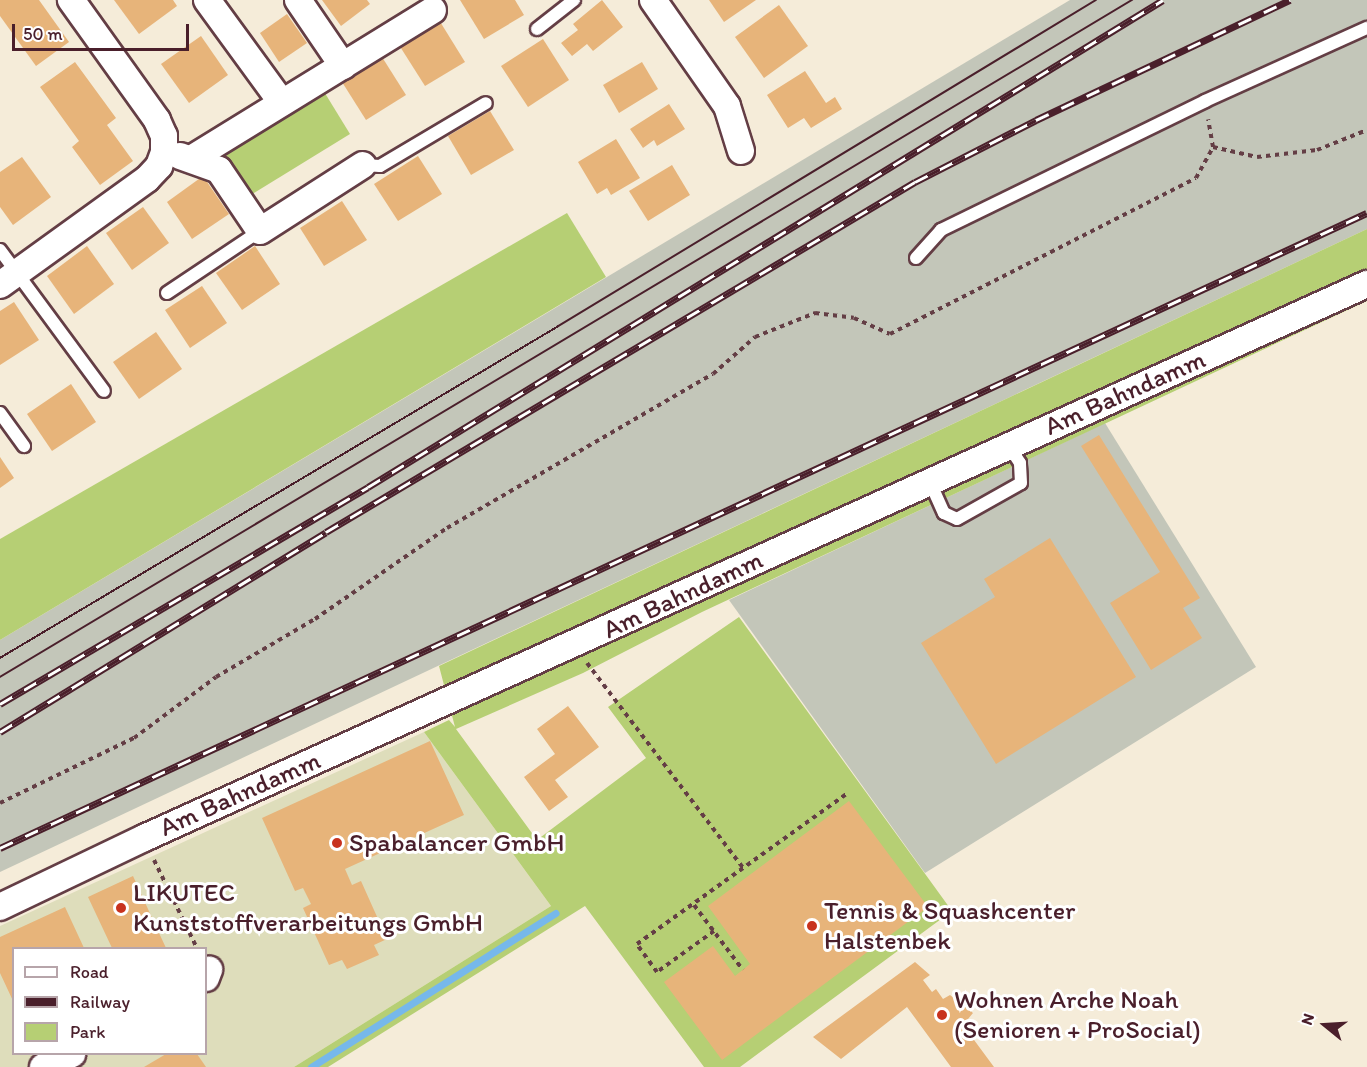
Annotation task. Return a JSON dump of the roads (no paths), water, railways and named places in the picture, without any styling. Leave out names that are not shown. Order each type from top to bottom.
[{"type":"street","points":[[8,279],[147,179],[159,166],[164,152],[164,136],[157,120],[71,0]]},
{"type":"street","points":[[207,0],[282,103]]},
{"type":"street","points":[[298,0],[343,66]]},
{"type":"street","points":[[653,0],[727,106],[741,151]]},
{"type":"street","points":[[191,159],[433,10]]},
{"type":"street","points":[[164,152],[219,170],[260,231],[363,165]]},
{"type":"street","name":"Am Bahndamm","points":[[0,907],[144,838],[573,646],[1367,284]]},
{"type":"street","points":[[43,1067],[68,1055]]},
{"type":"lane","points":[[537,29],[574,0]]},
{"type":"lane","points":[[916,258],[941,230],[1205,101],[1367,28]]},
{"type":"lane","points":[[363,165],[380,166],[486,103]]},
{"type":"lane","points":[[167,293],[260,231]]},
{"type":"lane","points":[[0,250],[8,279],[104,391]]},
{"type":"lane","points":[[0,412],[24,446]]},
{"type":"lane","points":[[930,482],[944,513],[957,519],[1021,483],[1020,463],[1010,446]]},
{"type":"waterway","points":[[311,1067],[556,913]]},
{"type":"tram line","points":[[0,658],[557,327],[1096,0]]},
{"type":"tram line","points":[[0,677],[1132,0]]},
{"type":"railway","points":[[0,704],[368,487],[1163,0]]},
{"type":"railway","points":[[0,732],[326,532],[915,182],[1036,120],[1290,0]]},
{"type":"railway","points":[[0,848],[1367,213]]},
{"type":"place","name":"Spabalancer GmbH","points":[[337,843]]},
{"type":"place","name":"LIKUTEC Kunststoffverarbeitungs GmbH","points":[[121,908]]},
{"type":"place","name":"Tennis & Squashcenter Halstenbek","points":[[812,926]]},
{"type":"place","name":"Wohnen Arche Noah (Senioren + ProSocial)","points":[[942,1015]]}]
